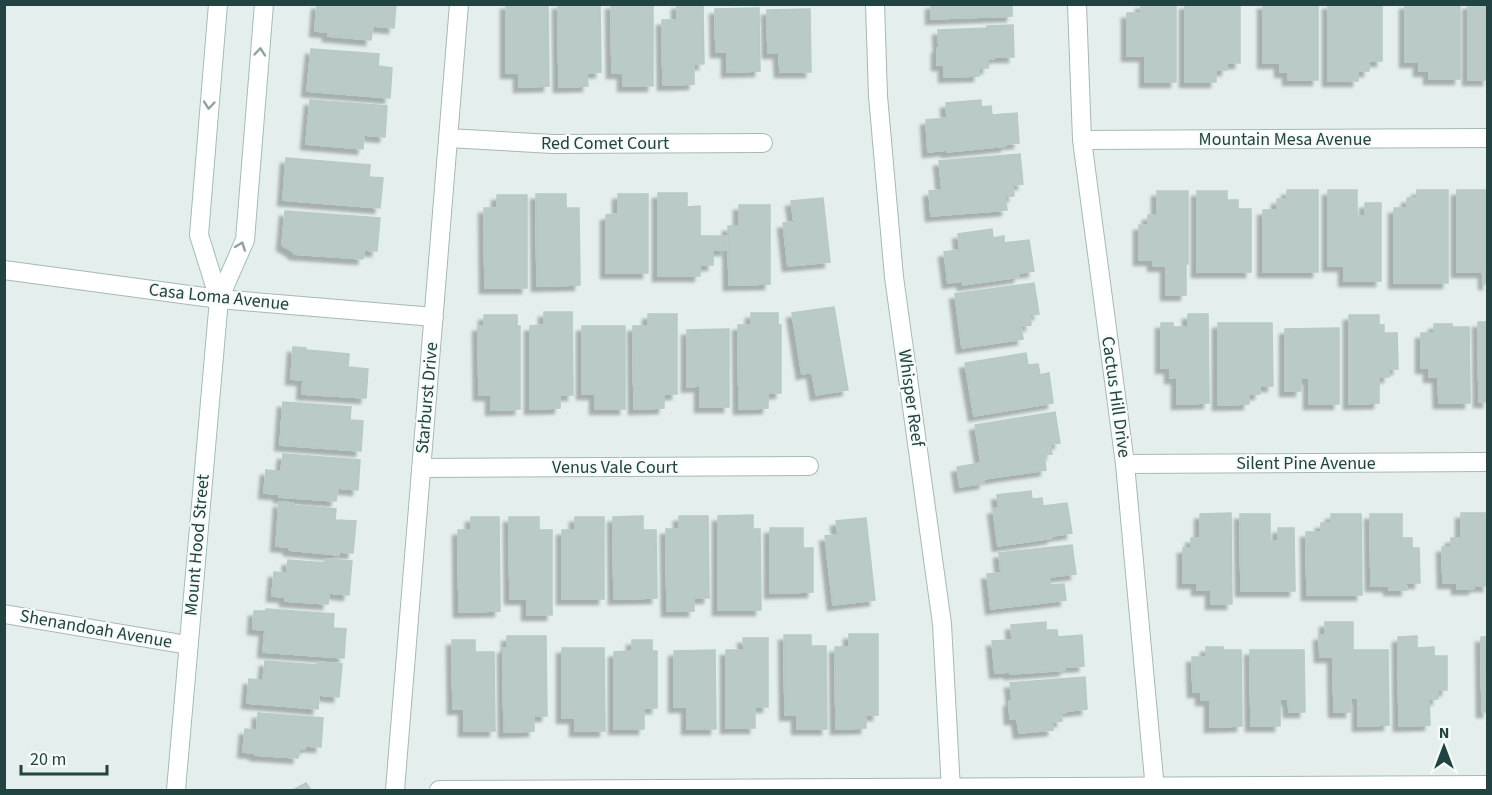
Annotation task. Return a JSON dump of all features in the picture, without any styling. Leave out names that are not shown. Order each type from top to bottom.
[{"type":"street","name":"Mount Hood Street","points":[[218,4],[199,236],[219,299]]},
{"type":"street","name":"Mount Hood Street","points":[[176,790],[219,299],[244,240],[264,4]]},
{"type":"street","name":"Starburst Drive","points":[[395,790],[459,4]]},
{"type":"street","name":"Whisper Reef","points":[[875,4],[878,96],[894,277],[942,624],[951,789]]},
{"type":"street","name":"Cactus Hill Drive","points":[[1077,4],[1082,140],[1125,464],[1155,789]]},
{"type":"street","name":"Red Comet Court","points":[[448,138],[553,144],[763,143]]},
{"type":"street","name":"Mountain Mesa Avenue","points":[[1082,140],[1488,138]]},
{"type":"street","name":"Casa Loma Avenue","points":[[4,270],[219,299],[434,317]]},
{"type":"street","name":"Silent Pine Avenue","points":[[1125,464],[1488,462]]},
{"type":"street","name":"Venus Vale Court","points":[[421,468],[810,466]]},
{"type":"street","name":"Shenandoah Avenue","points":[[4,614],[188,645]]},
{"type":"street","points":[[439,790],[1155,789],[1488,785]]},
{"type":"building","points":[[317,4],[396,4],[394,28],[373,26],[371,40],[328,36],[328,32],[315,31]]},
{"type":"building","points":[[506,4],[548,4],[549,86],[519,87],[519,73],[506,73]]},
{"type":"building","points":[[558,4],[600,4],[601,72],[587,73],[588,86],[559,87]]},
{"type":"building","points":[[611,4],[653,4],[653,86],[623,86],[623,73],[612,73]]},
{"type":"building","points":[[677,4],[703,4],[704,64],[694,64],[694,84],[663,85],[662,20],[677,20]]},
{"type":"building","points":[[931,4],[1012,4],[1012,16],[931,19]]},
{"type":"building","points":[[1141,4],[1176,4],[1176,82],[1145,82],[1145,56],[1127,56],[1127,13],[1141,13]]},
{"type":"building","points":[[1185,4],[1240,4],[1240,63],[1227,63],[1227,70],[1216,70],[1216,82],[1185,82]]},
{"type":"building","points":[[1263,4],[1318,4],[1318,80],[1288,80],[1288,72],[1280,72],[1280,63],[1263,63]]},
{"type":"building","points":[[1328,4],[1382,4],[1382,61],[1369,61],[1369,71],[1358,71],[1358,81],[1328,81]]},
{"type":"building","points":[[1405,4],[1460,4],[1460,79],[1429,79],[1429,71],[1419,71],[1419,62],[1405,62]]},
{"type":"building","points":[[1468,4],[1488,4],[1488,80],[1468,80]]},
{"type":"building","points":[[759,8],[760,71],[727,72],[727,52],[716,52],[715,9]]},
{"type":"building","points":[[810,9],[811,72],[780,72],[779,53],[768,53],[767,10]]},
{"type":"building","points":[[1013,25],[1014,57],[988,59],[988,68],[979,68],[979,76],[944,77],[944,65],[937,65],[938,30]]},
{"type":"building","points":[[311,49],[379,54],[378,66],[392,68],[390,98],[307,91]]},
{"type":"building","points":[[310,100],[387,106],[385,137],[364,135],[363,149],[306,144]]},
{"type":"building","points":[[981,100],[981,107],[991,106],[992,115],[1017,113],[1019,143],[947,152],[947,150],[928,152],[926,120],[947,118],[946,103]]},
{"type":"building","points":[[1020,154],[1023,184],[1013,185],[1014,196],[1005,196],[1007,210],[931,216],[929,191],[942,190],[939,161]]},
{"type":"building","points":[[286,158],[370,165],[369,177],[383,178],[380,208],[283,200]]},
{"type":"building","points":[[1287,190],[1318,190],[1318,272],[1263,272],[1263,210],[1277,210],[1277,199],[1287,199]]},
{"type":"building","points":[[1328,190],[1357,190],[1357,216],[1365,216],[1365,203],[1381,203],[1381,281],[1344,281],[1344,266],[1328,266]]},
{"type":"building","points":[[1417,190],[1448,190],[1448,283],[1394,283],[1394,208],[1407,208],[1407,198],[1417,198]]},
{"type":"building","points":[[1457,190],[1487,190],[1488,284],[1484,284],[1484,272],[1457,272]]},
{"type":"building","points":[[1157,191],[1188,191],[1186,295],[1166,295],[1166,266],[1153,266],[1153,260],[1139,260],[1139,225],[1148,225],[1148,215],[1157,215]]},
{"type":"building","points":[[1197,191],[1227,191],[1227,200],[1238,200],[1238,209],[1251,209],[1251,272],[1197,272]]},
{"type":"building","points":[[658,193],[687,193],[687,207],[700,206],[700,236],[726,236],[726,250],[713,250],[713,265],[700,265],[700,276],[658,276]]},
{"type":"building","points":[[536,194],[566,194],[566,208],[579,208],[580,285],[537,286]]},
{"type":"building","points":[[618,194],[648,194],[648,273],[606,273],[606,215],[618,214]]},
{"type":"building","points":[[497,195],[527,195],[527,288],[485,288],[484,208],[497,208]]},
{"type":"building","points":[[823,198],[830,262],[788,266],[783,223],[794,222],[791,201]]},
{"type":"building","points":[[739,205],[770,205],[770,284],[729,285],[728,226],[739,226]]},
{"type":"building","points":[[285,211],[380,218],[377,251],[364,250],[363,259],[294,254],[282,245]]},
{"type":"building","points":[[992,229],[993,238],[1004,236],[1004,243],[1029,240],[1034,271],[1019,273],[1019,277],[963,285],[962,281],[948,283],[944,252],[960,250],[958,234]]},
{"type":"building","points":[[1034,283],[1039,314],[1030,315],[1031,325],[1021,326],[1023,339],[962,348],[955,294]]},
{"type":"building","points":[[834,307],[848,390],[816,395],[812,372],[802,374],[792,313]]},
{"type":"building","points":[[544,312],[572,312],[573,395],[560,395],[560,408],[530,409],[530,326],[544,325]]},
{"type":"building","points":[[751,313],[778,313],[778,325],[781,325],[781,393],[768,393],[768,408],[739,409],[738,325],[751,325]]},
{"type":"building","points":[[648,314],[677,314],[677,394],[664,394],[664,408],[634,409],[633,326],[648,326]]},
{"type":"building","points":[[1188,314],[1208,314],[1209,403],[1177,404],[1177,378],[1170,378],[1170,368],[1161,368],[1161,323],[1173,323],[1173,327],[1188,327]]},
{"type":"building","points":[[484,315],[517,315],[517,326],[520,326],[520,409],[491,410],[491,395],[479,395],[478,326],[484,326]]},
{"type":"building","points":[[1349,315],[1379,315],[1379,325],[1384,325],[1384,333],[1397,333],[1398,369],[1389,369],[1389,377],[1379,377],[1379,403],[1349,404]]},
{"type":"building","points":[[1478,322],[1488,322],[1488,402],[1479,402]]},
{"type":"building","points":[[1218,323],[1272,323],[1273,386],[1260,386],[1260,394],[1249,394],[1249,404],[1218,405]]},
{"type":"building","points":[[1434,324],[1469,327],[1470,403],[1439,403],[1438,377],[1429,377],[1429,368],[1421,368],[1421,333],[1434,333]]},
{"type":"building","points":[[582,326],[625,326],[625,409],[595,409],[595,394],[582,394]]},
{"type":"building","points":[[1339,328],[1339,404],[1309,404],[1309,378],[1301,378],[1301,391],[1285,391],[1285,329]]},
{"type":"building","points":[[729,329],[729,407],[700,407],[700,386],[687,387],[687,330]]},
{"type":"building","points":[[293,347],[349,354],[348,367],[368,369],[366,398],[302,394],[303,380],[291,379]]},
{"type":"building","points":[[1026,353],[1028,365],[1038,364],[1040,375],[1049,373],[1053,403],[974,416],[965,363]]},
{"type":"building","points":[[283,402],[351,407],[350,420],[363,421],[361,451],[280,445]]},
{"type":"building","points":[[1055,412],[1060,443],[1050,444],[1052,454],[1044,455],[1046,470],[984,479],[984,483],[960,487],[957,467],[981,463],[975,425]]},
{"type":"building","points":[[283,454],[360,460],[358,490],[338,488],[336,501],[279,497],[279,494],[264,493],[266,470],[281,471]]},
{"type":"building","points":[[1031,491],[1032,499],[1042,498],[1043,506],[1067,503],[1072,533],[998,546],[993,509],[999,508],[997,495]]},
{"type":"building","points":[[279,502],[336,509],[335,520],[356,521],[353,553],[339,552],[339,555],[289,550],[289,547],[276,546]]},
{"type":"building","points":[[1231,513],[1232,604],[1211,604],[1211,590],[1197,590],[1197,583],[1183,583],[1183,548],[1191,548],[1191,538],[1200,538],[1200,514]]},
{"type":"building","points":[[1461,513],[1488,513],[1488,586],[1457,589],[1457,583],[1443,583],[1442,547],[1451,547],[1451,538],[1461,538]]},
{"type":"building","points":[[1240,514],[1270,514],[1270,541],[1278,541],[1278,528],[1294,528],[1295,591],[1241,591]]},
{"type":"building","points":[[1331,514],[1361,514],[1362,595],[1307,595],[1306,532],[1321,532],[1321,523],[1331,523]]},
{"type":"building","points":[[1370,514],[1402,514],[1402,538],[1412,538],[1412,548],[1419,548],[1420,583],[1406,583],[1407,590],[1389,590],[1389,586],[1371,586]]},
{"type":"building","points":[[753,515],[753,529],[760,529],[761,610],[718,610],[718,516]]},
{"type":"building","points":[[643,516],[643,530],[656,530],[657,598],[614,599],[613,517]]},
{"type":"building","points":[[679,516],[708,516],[709,598],[694,598],[694,611],[667,611],[666,529],[679,529]]},
{"type":"building","points":[[471,517],[499,517],[500,611],[459,612],[458,530],[471,530]]},
{"type":"building","points":[[509,517],[539,517],[539,530],[552,530],[552,615],[527,615],[527,599],[510,599]]},
{"type":"building","points":[[575,517],[604,517],[604,599],[562,599],[562,530],[575,530]]},
{"type":"building","points":[[866,518],[875,600],[833,605],[825,536],[838,535],[836,521]]},
{"type":"building","points":[[770,528],[803,528],[803,548],[813,548],[813,592],[770,593]]},
{"type":"building","points":[[1072,545],[1076,574],[1050,577],[1050,585],[1064,584],[1066,600],[991,609],[987,574],[1001,573],[999,553]]},
{"type":"building","points":[[325,559],[352,561],[349,595],[329,593],[328,604],[285,601],[285,597],[272,596],[274,572],[287,573],[288,560],[325,563]]},
{"type":"building","points":[[266,609],[334,614],[333,628],[346,629],[344,658],[263,652],[265,630],[253,629],[254,611],[266,611]]},
{"type":"building","points":[[1046,622],[1046,630],[1057,630],[1058,637],[1082,635],[1084,666],[1064,667],[1065,670],[995,673],[992,641],[1012,640],[1011,625]]},
{"type":"building","points":[[1325,622],[1353,622],[1353,650],[1388,650],[1389,725],[1358,726],[1358,698],[1351,698],[1351,712],[1334,712],[1333,657],[1320,657],[1319,635],[1325,635]]},
{"type":"building","points":[[849,634],[878,634],[878,715],[866,715],[866,728],[836,729],[835,647],[849,647]]},
{"type":"building","points":[[784,635],[811,635],[811,646],[826,646],[827,729],[797,729],[797,715],[785,715]]},
{"type":"building","points":[[507,636],[546,636],[547,716],[534,716],[534,731],[504,732],[503,648],[507,648]]},
{"type":"building","points":[[1417,636],[1417,648],[1434,647],[1434,656],[1447,656],[1447,690],[1438,690],[1438,699],[1429,699],[1430,725],[1399,726],[1398,637]]},
{"type":"building","points":[[1481,637],[1488,637],[1488,712],[1482,712]]},
{"type":"building","points":[[743,638],[768,638],[768,707],[755,707],[755,728],[726,728],[726,650],[744,650]]},
{"type":"building","points":[[452,640],[475,640],[475,652],[494,652],[495,731],[464,731],[464,709],[453,709]]},
{"type":"building","points":[[632,640],[652,640],[652,651],[657,651],[657,708],[644,708],[644,729],[614,729],[614,652],[632,651]]},
{"type":"building","points":[[1206,647],[1241,650],[1242,726],[1210,727],[1210,700],[1201,700],[1201,692],[1193,692],[1192,657],[1206,657]]},
{"type":"building","points":[[562,648],[604,648],[605,731],[575,731],[575,718],[562,718]]},
{"type":"building","points":[[715,650],[716,729],[687,729],[687,707],[674,707],[674,651]]},
{"type":"building","points":[[1250,650],[1304,650],[1305,712],[1289,712],[1288,699],[1280,699],[1280,726],[1251,726]]},
{"type":"building","points":[[265,661],[317,665],[318,662],[342,664],[339,697],[319,695],[318,709],[247,703],[249,679],[263,680]]},
{"type":"building","points":[[1085,677],[1087,709],[1061,713],[1062,721],[1052,722],[1053,730],[1019,733],[1017,719],[1010,719],[1009,701],[1012,701],[1010,683]]},
{"type":"building","points":[[258,713],[323,718],[321,747],[306,746],[305,749],[299,749],[298,758],[243,752],[245,729],[257,730]]},
{"type":"building","points":[[306,783],[311,790],[293,790]]}]
